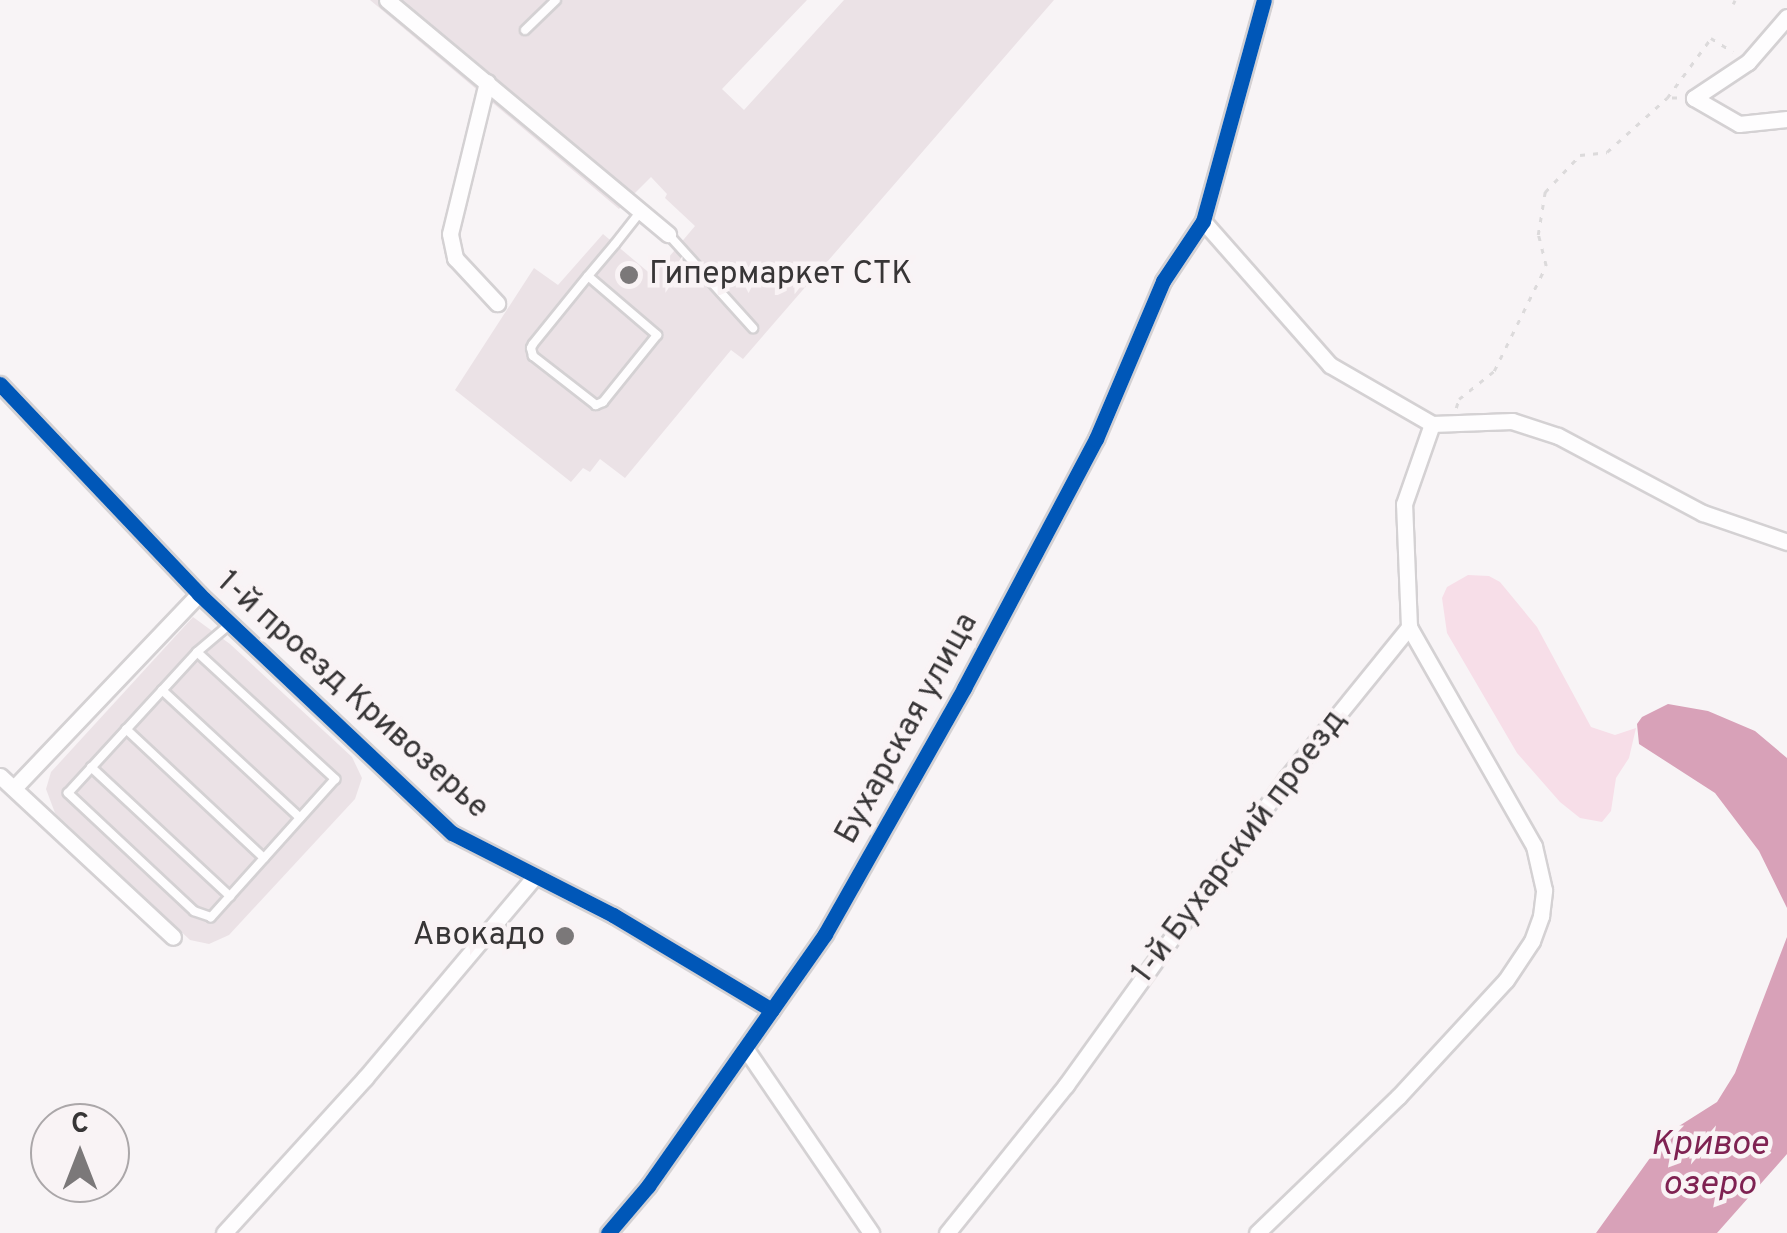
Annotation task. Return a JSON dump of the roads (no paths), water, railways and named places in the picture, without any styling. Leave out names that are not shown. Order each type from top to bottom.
[{"type":"street","points":[[387,0],[668,234]]},
{"type":"street","name":"Бухарская улица","points":[[608,1233],[648,1186],[826,934],[964,688],[1096,439],[1163,282],[1203,221],[1264,0]]},
{"type":"street","points":[[1787,17],[1748,62],[1694,98],[1739,124],[1787,119]]},
{"type":"street","points":[[487,82],[450,234],[456,258],[497,303]]},
{"type":"street","points":[[1203,221],[1330,364],[1432,424],[1512,420],[1558,436],[1703,512],[1787,542]]},
{"type":"street","name":"1-й проезд Кривозерье","points":[[0,384],[198,594],[452,833],[626,922],[772,1010]]},
{"type":"street","points":[[1257,1233],[1398,1097],[1506,980],[1532,940],[1541,916],[1544,890],[1534,846],[1409,626],[1404,504],[1432,424]]},
{"type":"street","points":[[14,788],[198,594]]},
{"type":"street","name":"1-й Бухарский проезд","points":[[947,1233],[1075,1072],[1286,778],[1409,626]]},
{"type":"street","points":[[0,776],[173,938]]},
{"type":"street","points":[[224,1233],[365,1078],[534,877]]},
{"type":"street","points":[[745,1048],[871,1233]]},
{"type":"lane","points":[[525,30],[556,0]]},
{"type":"lane","points":[[588,276],[657,335],[604,402],[596,405],[532,352],[533,344],[588,276],[640,212]]},
{"type":"lane","points":[[668,234],[753,328]]},
{"type":"lane","points":[[197,652],[336,780],[211,916],[194,911],[68,793],[197,652],[230,624]]},
{"type":"lane","points":[[162,690],[300,818]]},
{"type":"lane","points":[[126,729],[264,858]]},
{"type":"lane","points":[[92,767],[230,896]]},
{"type":"water","points":[[1668,704],[1708,711],[1755,731],[1787,758],[1787,908],[1759,851],[1715,793],[1639,744],[1637,724],[1642,717]]},
{"type":"water","name":"Кривое озеро","points":[[1787,937],[1787,1154],[1717,1233],[1596,1233],[1668,1133],[1717,1102],[1735,1073]]},
{"type":"place","name":"Гипермаркет СТК","points":[[629,275]]},
{"type":"place","name":"Авокадо","points":[[565,936]]}]
